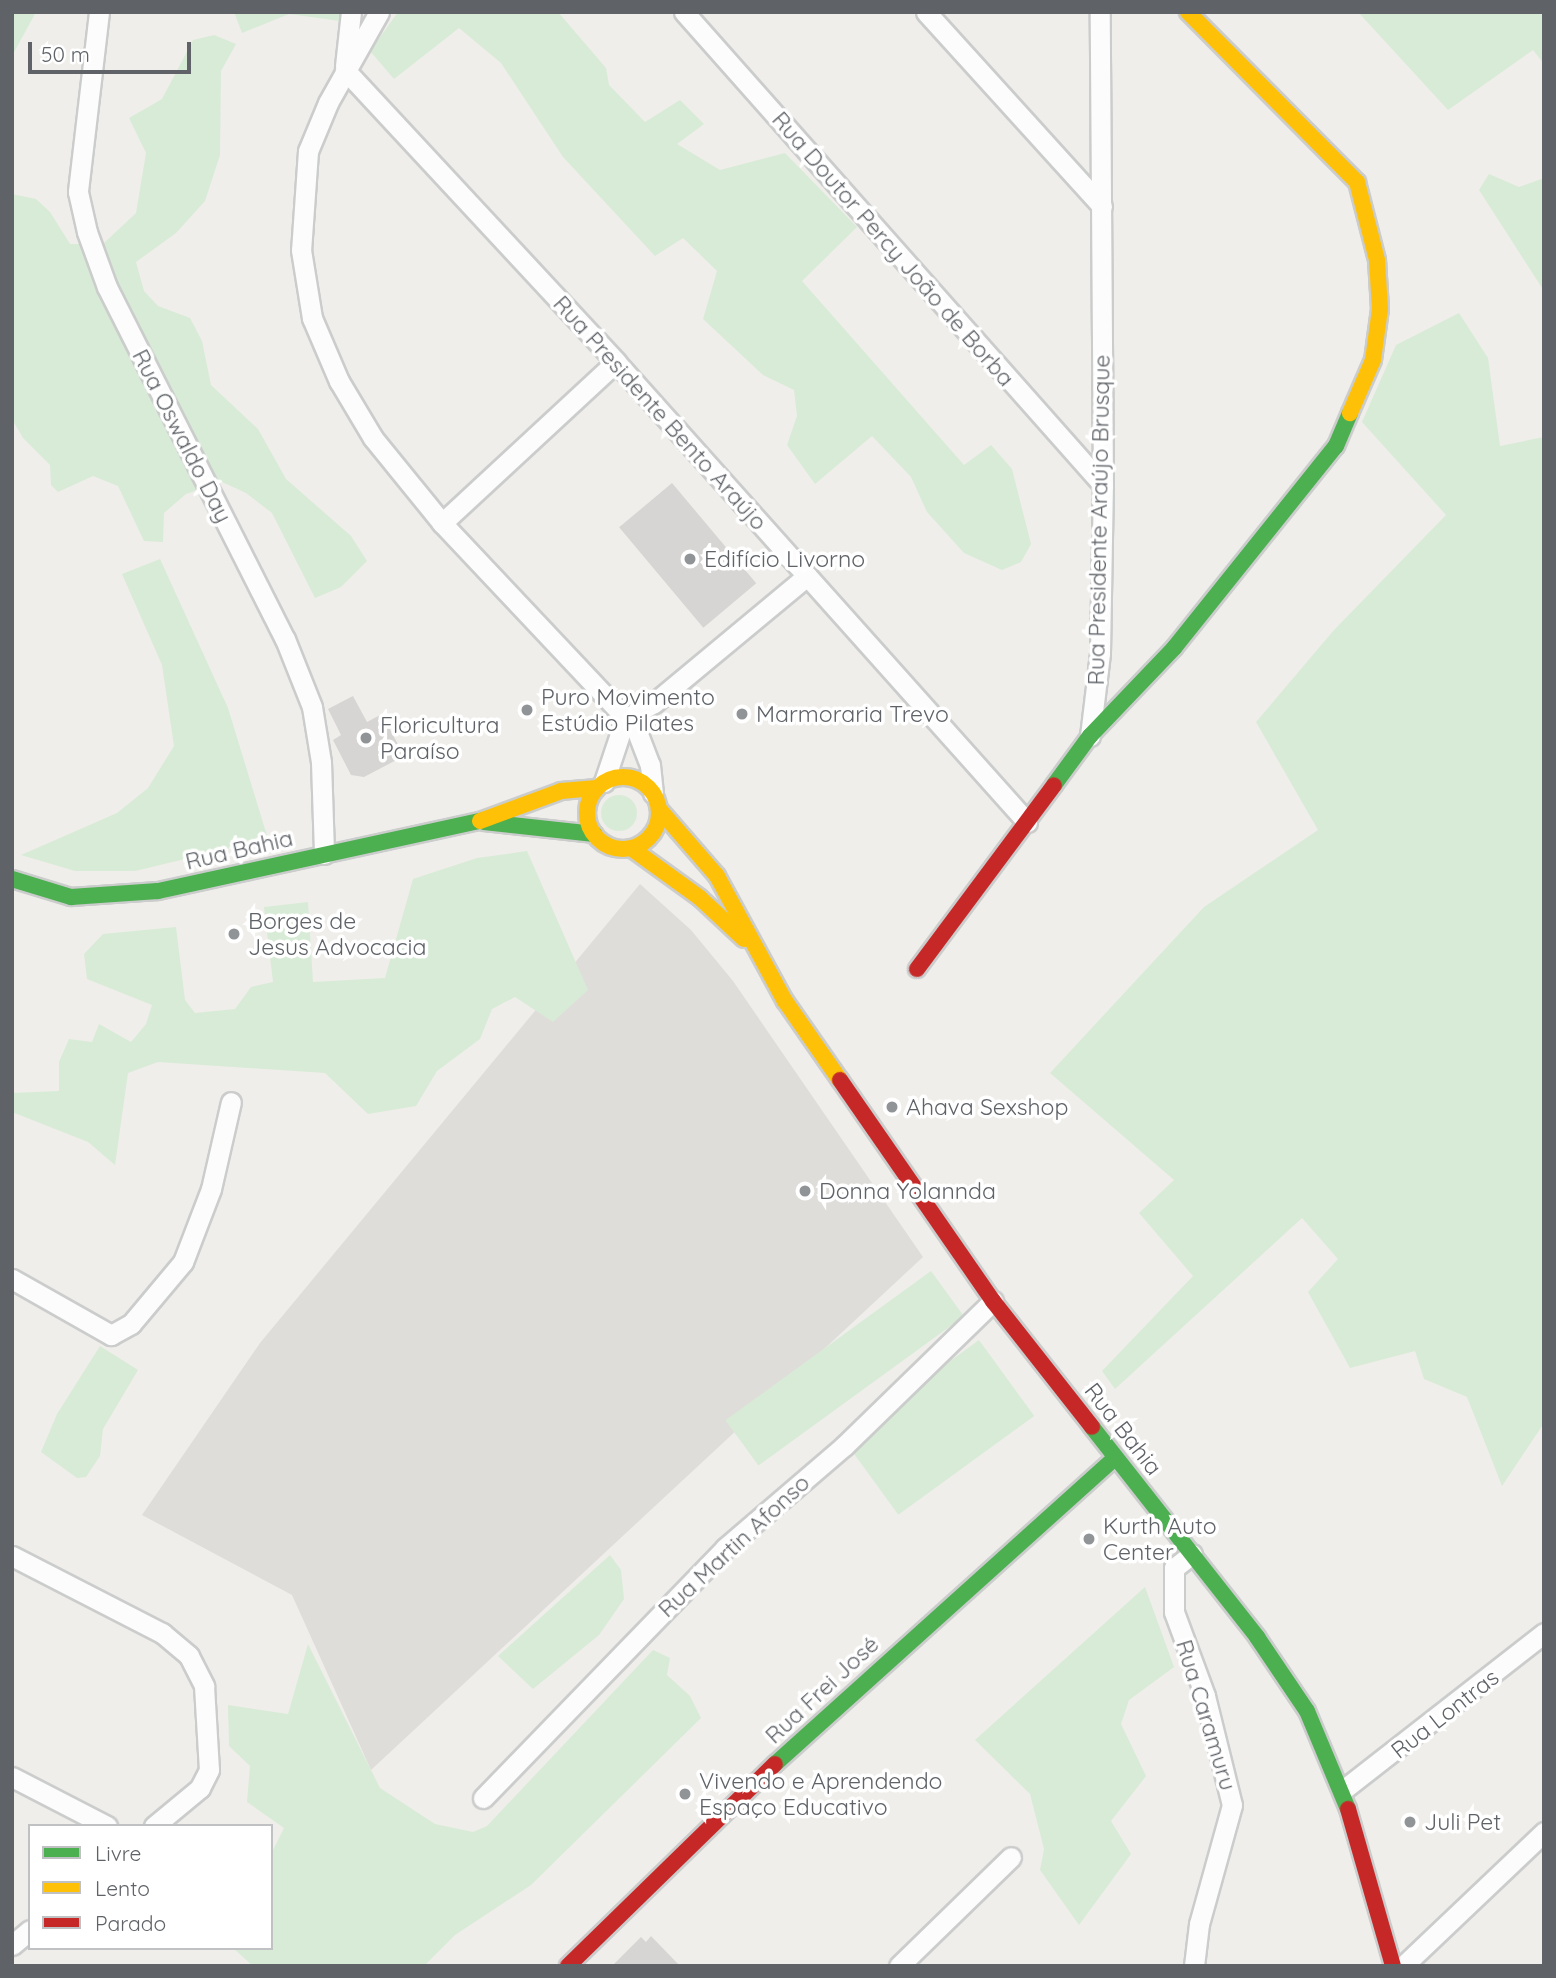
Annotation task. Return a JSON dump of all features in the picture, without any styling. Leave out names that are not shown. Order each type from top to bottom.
[{"type":"main road","points":[[1090,737],[1174,648],[1336,446],[1373,360],[1380,309],[1377,260],[1357,182],[1188,12]]},
{"type":"main road","name":"Rua Presidente Araújo Brusque","points":[[916,969],[1090,737]]},
{"type":"main road","points":[[630,778],[656,801],[652,834],[631,848],[610,846],[594,834],[586,816],[601,785],[630,778]]},
{"type":"main road","name":"Rua Bahia","points":[[12,879],[54,894],[93,898],[158,891],[476,822],[561,791],[601,785]]},
{"type":"main road","name":"Rua Bahia","points":[[656,801],[697,847],[717,876],[754,950],[875,1137],[993,1301],[1192,1554],[1301,1701],[1343,1790],[1393,1966]]},
{"type":"main road","name":"Rua Bahia","points":[[476,822],[594,834]]},
{"type":"main road","name":"Rua Bahia","points":[[631,848],[700,898],[754,950]]},
{"type":"main road","name":"Rua Frei José","points":[[568,1966],[810,1730],[1115,1458]]},
{"type":"street","name":"Rua Oswaldo Day","points":[[99,12],[78,192],[87,232],[107,287],[285,639],[312,707],[321,762],[324,854]]},
{"type":"street","points":[[345,70],[351,12]]},
{"type":"street","points":[[379,12],[345,70],[307,151],[302,194],[301,250],[312,318],[339,381],[373,438],[442,523],[625,719],[643,743],[656,801]]},
{"type":"street","name":"Rua Doutor Percy João de Borba","points":[[684,12],[1103,485]]},
{"type":"street","points":[[926,12],[1102,206]]},
{"type":"street","name":"Rua Presidente Araújo Brusque","points":[[1090,737],[1100,653],[1103,485],[1100,12]]},
{"type":"street","name":"Rua Presidente Bento Araújo","points":[[345,70],[616,362],[1027,822]]},
{"type":"street","points":[[442,523],[616,362]]},
{"type":"street","points":[[601,785],[625,719],[654,703],[807,576]]},
{"type":"street","points":[[12,1279],[111,1335],[131,1324],[165,1289],[187,1252],[211,1189],[231,1101]]},
{"type":"street","name":"Rua Martin Afonso","points":[[483,1798],[725,1548],[844,1446],[993,1301]]},
{"type":"street","name":"Rua Caramuru","points":[[1192,1554],[1174,1567],[1174,1612],[1205,1696],[1232,1805],[1199,1924],[1194,1966]]},
{"type":"street","points":[[12,1556],[162,1633],[190,1656],[204,1686],[209,1770],[200,1787],[156,1824]]},
{"type":"street","name":"Rua Lontras","points":[[1343,1790],[1544,1633]]},
{"type":"street","points":[[12,1777],[103,1824]]},
{"type":"street","points":[[1403,1966],[1544,1832]]},
{"type":"street","points":[[899,1966],[1011,1857]]},
{"type":"street","points":[[12,1945],[28,1932]]},
{"type":"shaded area","points":[[640,884],[691,930],[733,981],[923,1257],[371,1770],[292,1595],[142,1515],[260,1343]]},
{"type":"green space","points":[[12,12],[36,12],[12,56]]},
{"type":"green space","points":[[234,12],[340,12],[340,21],[289,14],[242,33]]},
{"type":"green space","points":[[398,12],[558,12],[606,68],[609,85],[645,122],[680,100],[704,124],[677,144],[720,170],[785,153],[857,227],[802,281],[964,465],[991,445],[1012,469],[1031,544],[1021,562],[1002,570],[964,553],[927,512],[911,477],[872,436],[815,484],[787,445],[797,416],[794,390],[763,375],[703,319],[717,271],[683,238],[655,256],[563,157],[501,63],[459,28],[394,79],[370,51]]},
{"type":"green space","points":[[1358,12],[1544,12],[1544,64],[1533,50],[1448,110]]},
{"type":"green space","points":[[214,35],[236,44],[221,71],[220,155],[205,201],[176,233],[136,262],[144,291],[158,306],[190,318],[202,341],[211,385],[258,429],[286,479],[351,536],[367,561],[341,587],[315,598],[272,513],[246,493],[222,482],[186,494],[164,513],[163,542],[144,541],[118,486],[93,476],[58,492],[51,485],[50,465],[23,438],[12,419],[12,194],[36,199],[50,212],[70,244],[103,244],[136,213],[146,153],[129,118],[162,99],[193,40]]},
{"type":"green space","points":[[1489,174],[1519,187],[1544,178],[1544,291],[1479,190]]},
{"type":"green space","points":[[1459,313],[1488,358],[1500,446],[1544,437],[1544,1423],[1502,1486],[1467,1397],[1424,1379],[1415,1351],[1350,1368],[1308,1292],[1338,1259],[1302,1218],[1115,1389],[1102,1371],[1193,1276],[1139,1213],[1174,1180],[1050,1073],[1204,907],[1318,830],[1256,722],[1334,630],[1446,515],[1362,422],[1396,345]]},
{"type":"green space","points":[[160,559],[228,708],[268,839],[135,871],[75,871],[21,855],[117,813],[148,788],[174,746],[162,665],[122,574]]},
{"type":"green space","points":[[619,795],[632,800],[637,813],[632,826],[619,831],[606,826],[601,813],[606,800]]},
{"type":"green space","points":[[527,851],[588,990],[553,1022],[515,997],[492,1009],[480,1039],[437,1071],[416,1106],[368,1114],[325,1073],[158,1062],[128,1073],[115,1165],[88,1142],[12,1112],[12,1093],[59,1091],[59,1062],[69,1039],[92,1042],[99,1024],[131,1042],[146,1024],[152,1005],[87,979],[84,954],[103,934],[176,927],[185,1000],[195,1013],[235,1009],[251,987],[273,982],[264,907],[308,902],[313,982],[385,978],[413,879],[477,858]]},
{"type":"green space","points":[[931,1271],[964,1316],[758,1466],[726,1420]]},
{"type":"green space","points":[[979,1340],[1034,1416],[898,1515],[843,1439]]},
{"type":"green space","points":[[100,1346],[138,1370],[103,1429],[100,1456],[86,1477],[77,1478],[41,1452],[57,1414]]},
{"type":"green space","points":[[610,1555],[621,1570],[624,1599],[599,1635],[533,1689],[498,1656]]},
{"type":"green space","points":[[1145,1587],[1174,1667],[1129,1700],[1121,1724],[1146,1776],[1111,1821],[1131,1854],[1079,1925],[1040,1870],[1044,1849],[1030,1794],[975,1740]]},
{"type":"green space","points":[[308,1644],[380,1788],[435,1824],[473,1832],[487,1826],[653,1650],[670,1658],[667,1675],[690,1696],[701,1718],[531,1885],[455,1935],[424,1966],[253,1966],[235,1950],[273,1950],[273,1850],[284,1828],[247,1802],[250,1766],[229,1746],[228,1705],[288,1714]]},
{"type":"building","name":"Edifício Livorno","points":[[672,483],[756,583],[703,628],[619,527]]},
{"type":"building","name":"Floricultura Paraíso","points":[[353,696],[367,722],[382,714],[404,756],[364,777],[351,775],[333,740],[341,735],[328,709]]},
{"type":"building","points":[[651,1936],[680,1966],[612,1966],[641,1937],[646,1942]]},
{"type":"traffic: fast","points":[[1054,785],[1090,736],[1174,648],[1336,446],[1350,413]]},
{"type":"traffic: fast","points":[[12,879],[71,897],[158,891],[480,821]]},
{"type":"traffic: fast","points":[[484,822],[594,834]]},
{"type":"traffic: fast","points":[[1092,1427],[1257,1637],[1307,1711],[1348,1809]]},
{"type":"traffic: fast","points":[[775,1764],[1115,1458]]},
{"type":"traffic: slow","points":[[1188,12],[1357,182],[1377,260],[1380,309],[1373,360],[1350,413]]},
{"type":"traffic: slow","points":[[623,777],[643,783],[653,793],[659,813],[653,833],[643,843],[623,849],[603,843],[593,833],[587,813],[593,793],[603,783],[623,777]]},
{"type":"traffic: slow","points":[[480,821],[561,791],[597,788]]},
{"type":"traffic: slow","points":[[659,809],[717,876],[785,1001],[840,1080]]},
{"type":"traffic: slow","points":[[631,848],[700,898],[744,939]]},
{"type":"traffic: jam","points":[[917,969],[1054,785]]},
{"type":"traffic: jam","points":[[840,1080],[993,1301],[1092,1427]]},
{"type":"traffic: jam","points":[[568,1966],[775,1764]]},
{"type":"traffic: jam","points":[[1348,1809],[1393,1966]]},
{"type":"place","name":"Edifício Livorno","points":[[690,559]]},
{"type":"place","name":"Puro Movimento Estúdio Pilates","points":[[527,710]]},
{"type":"place","name":"Marmoraria Trevo","points":[[742,714]]},
{"type":"place","name":"Floricultura Paraíso","points":[[366,738]]},
{"type":"place","name":"Borges de Jesus Advocacia","points":[[234,934]]},
{"type":"place","name":"Ahava Sexshop","points":[[892,1107]]},
{"type":"place","name":"Donna Yolannda","points":[[805,1191]]},
{"type":"place","name":"Kurth Auto Center","points":[[1089,1539]]},
{"type":"place","name":"Vivendo e Aprendendo Espaço Educativo","points":[[685,1794]]},
{"type":"place","name":"Juli Pet","points":[[1410,1822]]}]
